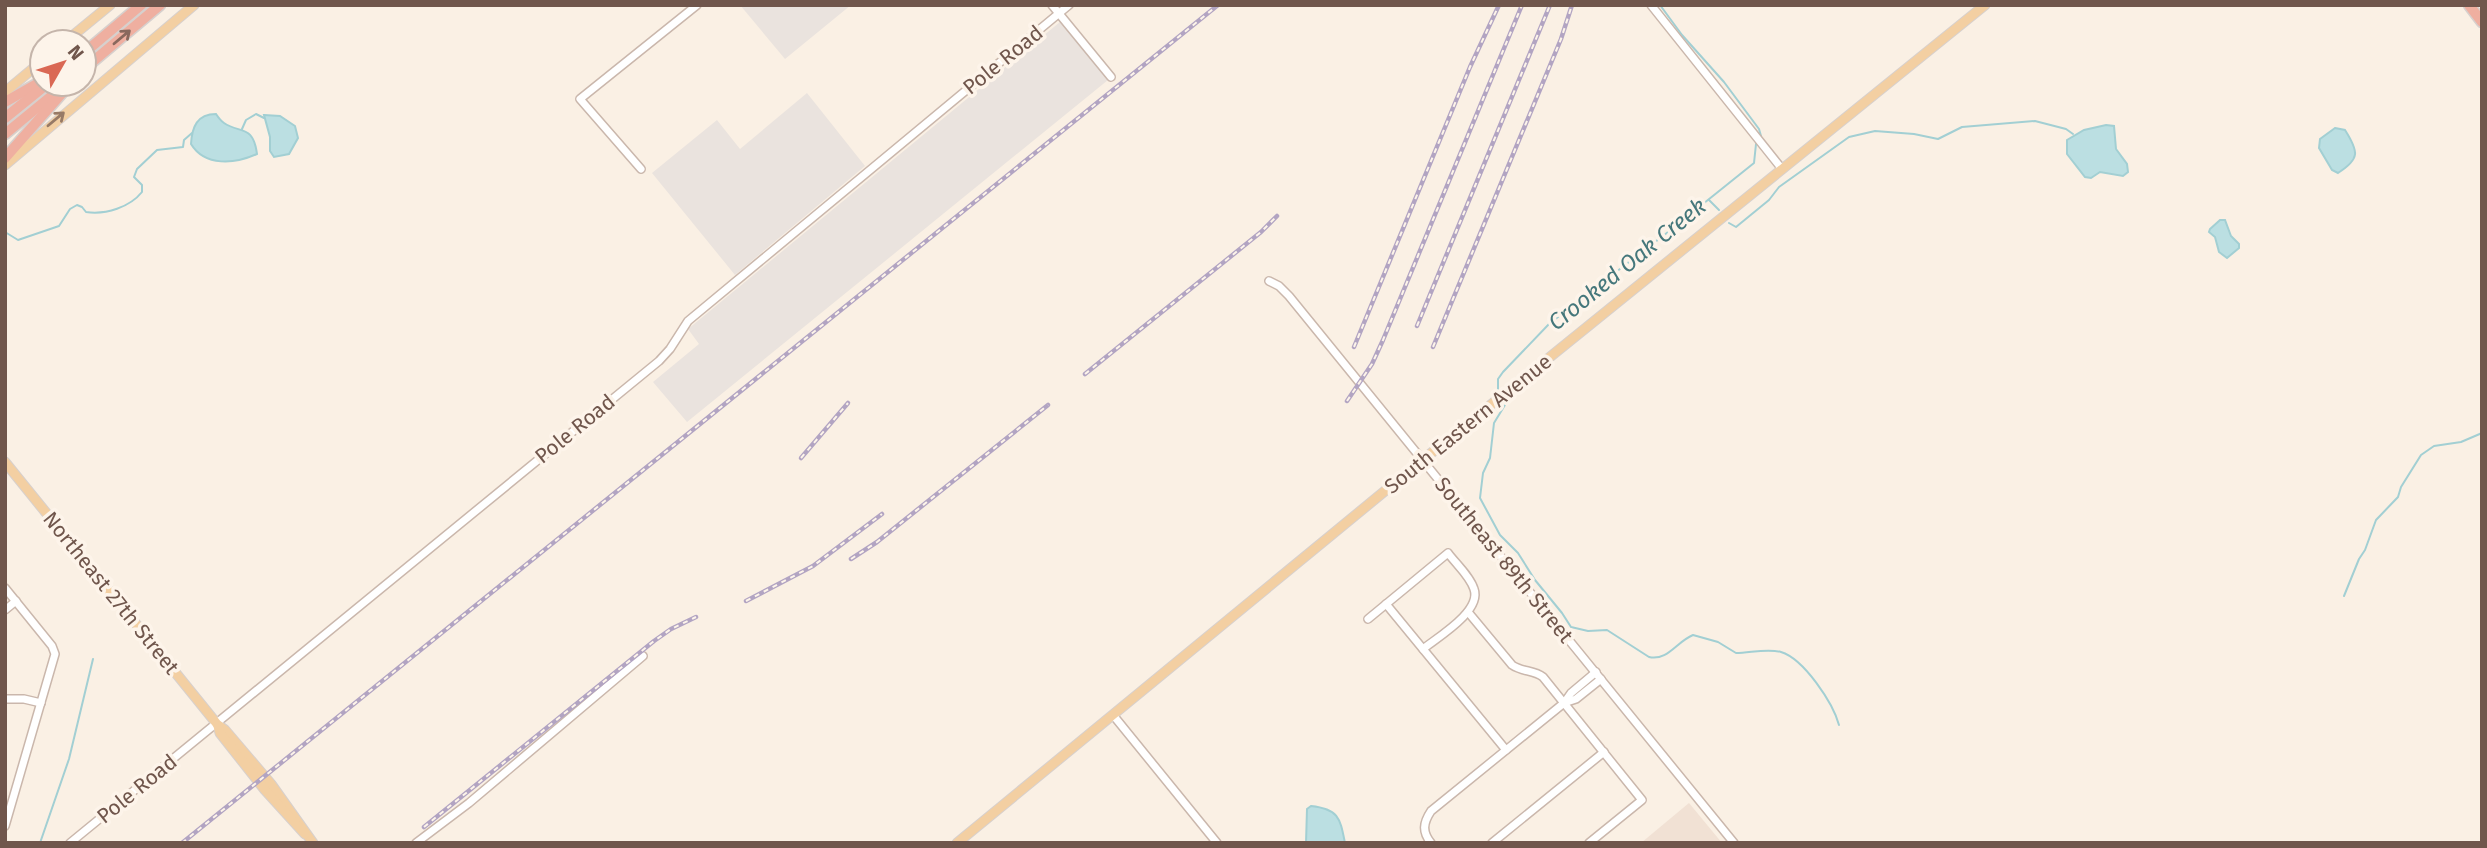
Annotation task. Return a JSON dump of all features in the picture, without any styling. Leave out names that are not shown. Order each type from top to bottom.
[{"type":"highway","points":[[98,41],[141,5]]},
{"type":"highway","points":[[98,57],[160,5]]},
{"type":"highway","points":[[2469,5],[2482,22]]},
{"type":"highway","points":[[5,102],[28,89]]},
{"type":"highway","points":[[5,118],[30,98]]},
{"type":"highway","points":[[5,134],[50,98]]},
{"type":"highway","points":[[5,158],[56,98]]},
{"type":"main road","points":[[82,28],[110,5]]},
{"type":"main road","points":[[5,164],[194,5]]},
{"type":"main road","name":"South Eastern Avenue","points":[[957,843],[1422,460],[1985,5]]},
{"type":"main road","points":[[5,92],[28,73]]},
{"type":"main road","name":"Northeast 27th Street","points":[[5,462],[217,724],[220,733],[253,776],[296,827],[312,841]]},
{"type":"street","points":[[641,169],[580,99],[697,5]]},
{"type":"street","points":[[1052,5],[1111,78]]},
{"type":"street","name":"Pole Road","points":[[70,843],[80,840],[659,361],[694,316],[1069,5]]},
{"type":"street","points":[[1651,5],[1782,169]]},
{"type":"street","name":"Southeast 89th Street","points":[[1269,281],[1289,296],[1734,843]]},
{"type":"street","points":[[1368,619],[1448,553],[1474,589],[1475,603],[1468,612],[1423,649]]},
{"type":"street","points":[[5,588],[55,652],[5,826]]},
{"type":"street","points":[[5,610],[16,601]]},
{"type":"street","points":[[1386,604],[1506,750]]},
{"type":"street","points":[[1468,612],[1512,665],[1520,670],[1541,675],[1642,800],[1589,843]]},
{"type":"street","points":[[416,843],[470,803],[643,656]]},
{"type":"street","points":[[1428,839],[1424,825],[1430,811],[1564,703],[1576,699],[1598,675]]},
{"type":"street","points":[[5,699],[41,703]]},
{"type":"street","points":[[1112,715],[1217,843]]},
{"type":"street","points":[[1492,843],[1604,752]]},
{"type":"shaded area","points":[[740,5],[851,5],[785,59]]},
{"type":"shaded area","points":[[1060,22],[1108,80],[687,422],[653,382],[699,344],[688,329]]},
{"type":"shaded area","points":[[807,93],[865,166],[735,275],[652,173],[717,120],[740,149]]},
{"type":"shaded area","points":[[1689,803],[1722,843],[1641,843]]},
{"type":"water","points":[[216,114],[224,123],[249,134],[257,154],[239,160],[221,161],[204,157],[197,151],[191,144],[194,127],[204,116]]},
{"type":"water","points":[[264,115],[280,116],[295,126],[298,138],[289,154],[274,157],[270,151],[270,137]]},
{"type":"water","points":[[2114,126],[2116,149],[2127,164],[2128,172],[2123,176],[2100,172],[2091,178],[2085,177],[2067,154],[2067,140],[2084,130]]},
{"type":"water","points":[[2335,128],[2345,130],[2355,150],[2354,159],[2338,173],[2332,170],[2319,148],[2320,139]]},
{"type":"water","points":[[2220,220],[2225,220],[2231,236],[2239,244],[2239,248],[2227,258],[2219,252],[2215,237],[2209,232]]},
{"type":"water","points":[[1311,806],[1333,812],[1337,816],[1345,843],[1306,843],[1307,809]]},
{"type":"waterway","name":"Crooked Oak Creek","points":[[1660,5],[1682,35],[1724,82],[1759,129],[1761,136]]},
{"type":"waterway","points":[[242,129],[246,120],[256,114],[264,118]]},
{"type":"waterway","points":[[1729,223],[1736,227],[1769,200],[1779,187],[1849,137],[1875,131],[1938,139],[1962,127],[2035,121],[2066,129],[2073,134]]},
{"type":"waterway","points":[[5,232],[18,240],[59,226],[70,209],[77,205],[86,212],[94,213],[124,206],[142,192],[142,185],[134,177],[137,169],[157,150],[183,147],[184,140],[192,133]]},
{"type":"waterway","name":"Crooked Oak Creek","points":[[1498,389],[1498,379],[1503,372],[1549,324],[1754,163],[1756,144]]},
{"type":"waterway","points":[[1709,200],[1719,210]]},
{"type":"waterway","name":"Crooked Oak Creek","points":[[1508,400],[1494,423],[1490,458],[1483,473],[1480,498],[1500,535],[1518,553],[1571,627],[1588,631],[1607,630],[1649,657],[1667,654],[1693,635],[1718,642],[1736,653],[1781,652],[1790,656],[1808,672],[1831,705],[1839,725]]},
{"type":"waterway","points":[[2344,596],[2376,520],[2398,497],[2401,487],[2421,455],[2434,446],[2461,442],[2482,433]]},
{"type":"waterway","points":[[40,843],[69,759],[93,659]]},
{"type":"railway","points":[[182,843],[1218,5]]},
{"type":"railway","points":[[1354,347],[1470,67],[1499,5]]},
{"type":"railway","points":[[1347,401],[1372,364],[1383,340],[1522,5]]},
{"type":"railway","points":[[1417,326],[1550,5]]},
{"type":"railway","points":[[1433,347],[1561,39],[1572,5]]},
{"type":"railway","points":[[1085,374],[1261,232],[1277,216]]},
{"type":"railway","points":[[801,458],[848,403]]},
{"type":"railway","points":[[851,559],[877,542],[1048,405]]},
{"type":"railway","points":[[746,601],[813,566],[882,514]]},
{"type":"railway","points":[[424,827],[654,641],[696,617]]}]
